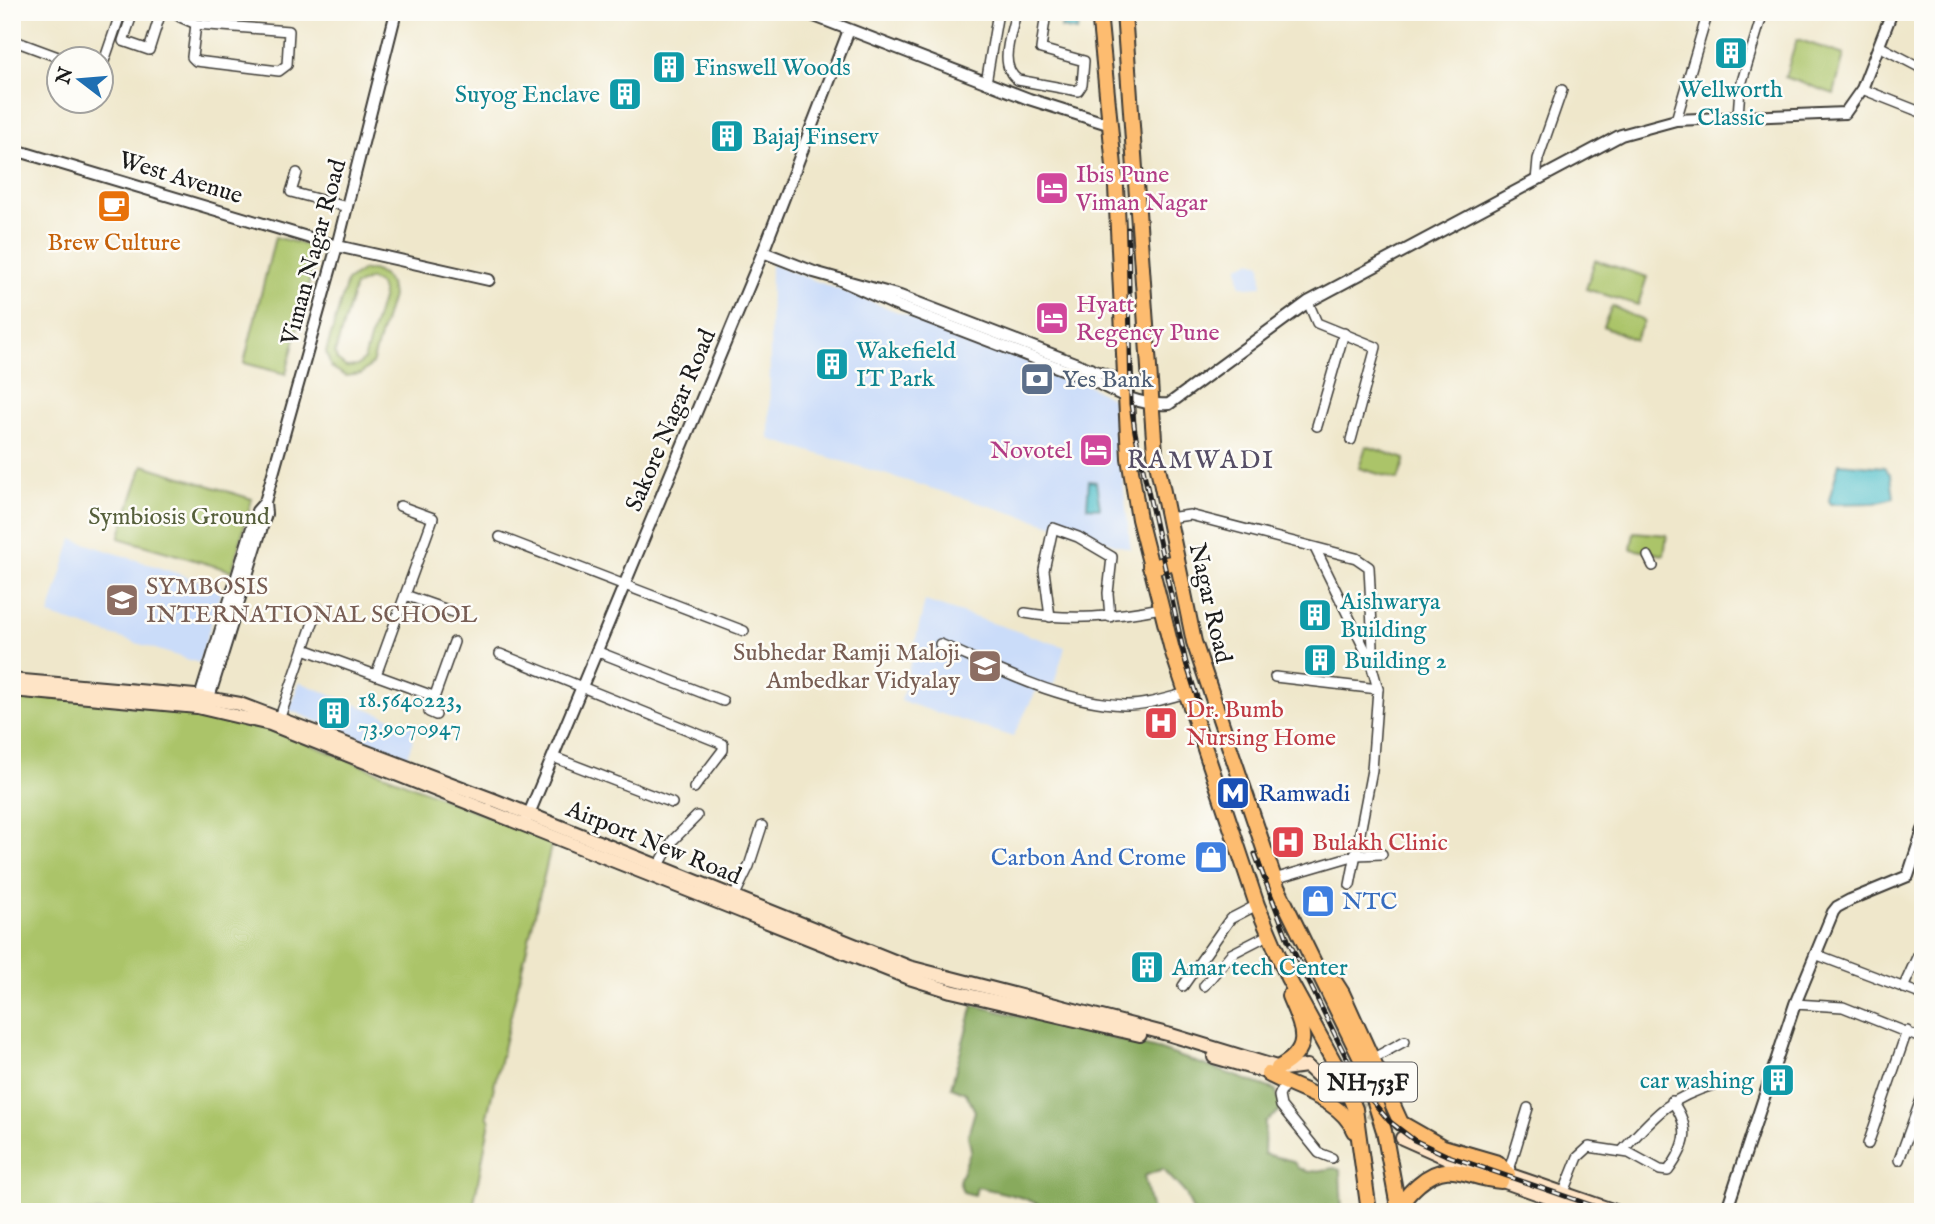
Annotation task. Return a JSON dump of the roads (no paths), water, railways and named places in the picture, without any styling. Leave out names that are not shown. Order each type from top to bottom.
[{"type":"highway","name":"Nagar Road","points":[[1099,12],[1111,124],[1129,458],[1150,567],[1187,693],[1257,905],[1285,970],[1340,1073],[1355,1109],[1369,1212]]},
{"type":"highway","name":"Nagar Road","points":[[1124,12],[1150,398],[1168,518],[1194,642],[1274,879],[1290,918],[1322,977],[1335,982],[1367,1061]]},
{"type":"highway","points":[[1150,567],[1177,562]]},
{"type":"highway","points":[[1285,970],[1287,990],[1303,1035],[1299,1053],[1273,1071],[1285,1083],[1343,1113],[1351,1122],[1362,1152]]},
{"type":"highway","points":[[1367,1061],[1401,1123],[1443,1147],[1498,1163],[1504,1179],[1443,1169],[1431,1175],[1408,1195],[1399,1212]]},
{"type":"highway","name":"NH753F","points":[[1367,1061],[1384,1131],[1399,1212]]},
{"type":"main road","name":"Airport New Road","points":[[12,680],[203,703],[280,717],[905,977],[1273,1071]]},
{"type":"main road","name":"Airport New Road","points":[[12,690],[203,703],[270,724],[658,867],[909,967],[1144,1027],[1273,1071]]},
{"type":"main road","points":[[1273,1071],[1325,1087]]},
{"type":"main road","points":[[1404,1135],[1504,1179],[1618,1212]]},
{"type":"main road","points":[[1562,1197],[1589,1212]]},
{"type":"street","points":[[109,46],[121,12]]},
{"type":"street","points":[[133,12],[123,41],[149,50],[161,12]]},
{"type":"street","points":[[180,12],[180,17],[196,24],[289,31],[287,65],[279,71],[196,61],[192,57],[196,24]]},
{"type":"street","name":"Viman Nagar Road","points":[[203,703],[257,511],[265,502],[337,246],[396,12]]},
{"type":"street","points":[[804,12],[986,83],[1111,124]]},
{"type":"street","points":[[986,83],[998,12]]},
{"type":"street","points":[[1016,12],[1006,64],[1012,76],[1018,80],[1078,91],[1084,61],[1041,49],[1046,12]]},
{"type":"street","points":[[1676,120],[1708,12]]},
{"type":"street","points":[[1738,116],[1740,88],[1763,12]]},
{"type":"street","points":[[838,279],[893,304],[1096,382],[1125,397],[1150,398],[1169,404],[1308,302],[1621,135],[1676,120],[1845,113],[1863,89],[1892,12]]},
{"type":"street","name":"Sakore Nagar Road","points":[[527,820],[763,252],[849,30]]},
{"type":"street","points":[[12,40],[46,53]]},
{"type":"street","points":[[1879,46],[1923,69]]},
{"type":"street","points":[[1863,89],[1923,113]]},
{"type":"street","points":[[1536,181],[1538,159],[1562,90]]},
{"type":"street","name":"West Avenue","points":[[12,149],[337,246],[489,280]]},
{"type":"street","points":[[296,173],[291,192],[347,207]]},
{"type":"street","points":[[763,252],[838,279],[897,295],[1101,370],[1124,382]]},
{"type":"street","points":[[1308,302],[1317,323],[1370,342],[1376,347],[1377,353],[1351,440]]},
{"type":"street","points":[[1317,426],[1344,333]]},
{"type":"street","points":[[376,675],[433,518],[400,506]]},
{"type":"street","points":[[1168,518],[1190,515],[1365,561],[1369,567],[1373,648],[1370,660]]},
{"type":"street","points":[[1051,617],[1044,569],[1053,528],[1078,537],[1112,557],[1108,593],[1110,617]]},
{"type":"street","points":[[500,537],[744,631]]},
{"type":"street","points":[[1315,548],[1370,660],[1378,689],[1372,770],[1350,885]]},
{"type":"street","points":[[1648,556],[1653,566]]},
{"type":"street","points":[[405,594],[459,614]]},
{"type":"street","points":[[280,717],[318,608]]},
{"type":"street","points":[[1025,613],[1051,617],[1110,617],[1161,608]]},
{"type":"street","points":[[436,715],[429,712],[454,642]]},
{"type":"street","points":[[940,645],[1055,692],[1111,703],[1137,704],[1187,693]]},
{"type":"street","points":[[304,649],[433,696]]},
{"type":"street","points":[[596,651],[723,701]]},
{"type":"street","points":[[500,654],[723,744],[723,750],[694,788]]},
{"type":"street","points":[[1275,677],[1378,689]]},
{"type":"street","points":[[553,757],[672,803]]},
{"type":"street","points":[[658,867],[673,840],[697,816]]},
{"type":"street","points":[[734,897],[754,856],[762,826]]},
{"type":"street","points":[[1726,1212],[1795,1004],[1837,907],[1908,876],[1922,834]]},
{"type":"street","points":[[1274,879],[1356,855],[1382,854]]},
{"type":"street","points":[[1183,986],[1230,919],[1257,905]]},
{"type":"street","points":[[1204,986],[1231,954],[1270,934]]},
{"type":"street","points":[[1903,988],[1923,944]]},
{"type":"street","points":[[1815,954],[1923,995]]},
{"type":"street","points":[[1795,1004],[1843,1007],[1923,1039]]},
{"type":"street","points":[[1868,1144],[1907,1031]]},
{"type":"street","points":[[1367,1061],[1405,1041]]},
{"type":"street","points":[[1285,1083],[1279,1096],[1281,1106],[1319,1153],[1332,1158]]},
{"type":"street","points":[[1622,1151],[1672,1101],[1716,1084]]},
{"type":"street","points":[[1899,1160],[1923,1094]]},
{"type":"street","points":[[1562,1197],[1583,1150],[1597,1146],[1622,1151],[1665,1172],[1668,1171],[1687,1131],[1685,1118],[1672,1101]]},
{"type":"street","points":[[1504,1179],[1528,1108]]},
{"type":"water","points":[[1064,12],[1080,12],[1077,31],[1061,28]]},
{"type":"water","points":[[1839,463],[1884,467],[1891,475],[1894,498],[1875,503],[1830,504]]},
{"type":"water","points":[[1089,481],[1096,482],[1100,508],[1087,507]]},
{"type":"tunnel","points":[[1324,1082],[1346,1099],[1405,1132]]},
{"type":"railway","points":[[1128,229],[1131,404],[1135,432],[1186,663],[1202,713]]},
{"type":"railway","points":[[1255,854],[1288,940],[1348,1061],[1368,1096],[1389,1121],[1414,1140],[1446,1155],[1611,1212]]},
{"type":"place","name":"Wellworth Classic","points":[[1731,53]]},
{"type":"place","name":"Finswell Woods","points":[[669,67]]},
{"type":"place","name":"Suyog Enclave","points":[[625,94]]},
{"type":"place","name":"Bajaj Finserv","points":[[727,136]]},
{"type":"place","name":"Ibis Pune Viman Nagar","points":[[1052,188]]},
{"type":"place","name":"Brew Culture","points":[[114,206]]},
{"type":"place","name":"Hyatt Regency Pune","points":[[1052,318]]},
{"type":"place","name":"Wakefield IT Park","points":[[832,364]]},
{"type":"place","name":"Yes Bank","points":[[1037,379]]},
{"type":"place","name":"Novotel","points":[[1096,450]]},
{"type":"place","name":"SYMBOSIS INTERNATIONAL SCHOOL","points":[[122,600]]},
{"type":"place","name":"Aishwarya Building","points":[[1315,615]]},
{"type":"place","name":"Building 2","points":[[1320,660]]},
{"type":"place","name":"Subhedar Ramji Maloji Ambedkar Vidyalay","points":[[985,666]]},
{"type":"place","name":"18.5640223, 73.9070947","points":[[334,713]]},
{"type":"place","name":"Dr. Bumb Nursing Home","points":[[1161,723]]},
{"type":"place","name":"Ramwadi","points":[[1233,793]]},
{"type":"place","name":"Bulakh Clinic","points":[[1288,842]]},
{"type":"place","name":"Carbon And Crome","points":[[1211,857]]},
{"type":"place","name":"NTC","points":[[1318,901]]},
{"type":"place","name":"Amar tech Center","points":[[1147,967]]},
{"type":"place","name":"car washing","points":[[1778,1080]]},
{"type":"district","name":"RAMWADI","points":[[1201,459]]},
{"type":"park label","name":"Symbiosis Ground","points":[[179,516]]}]
